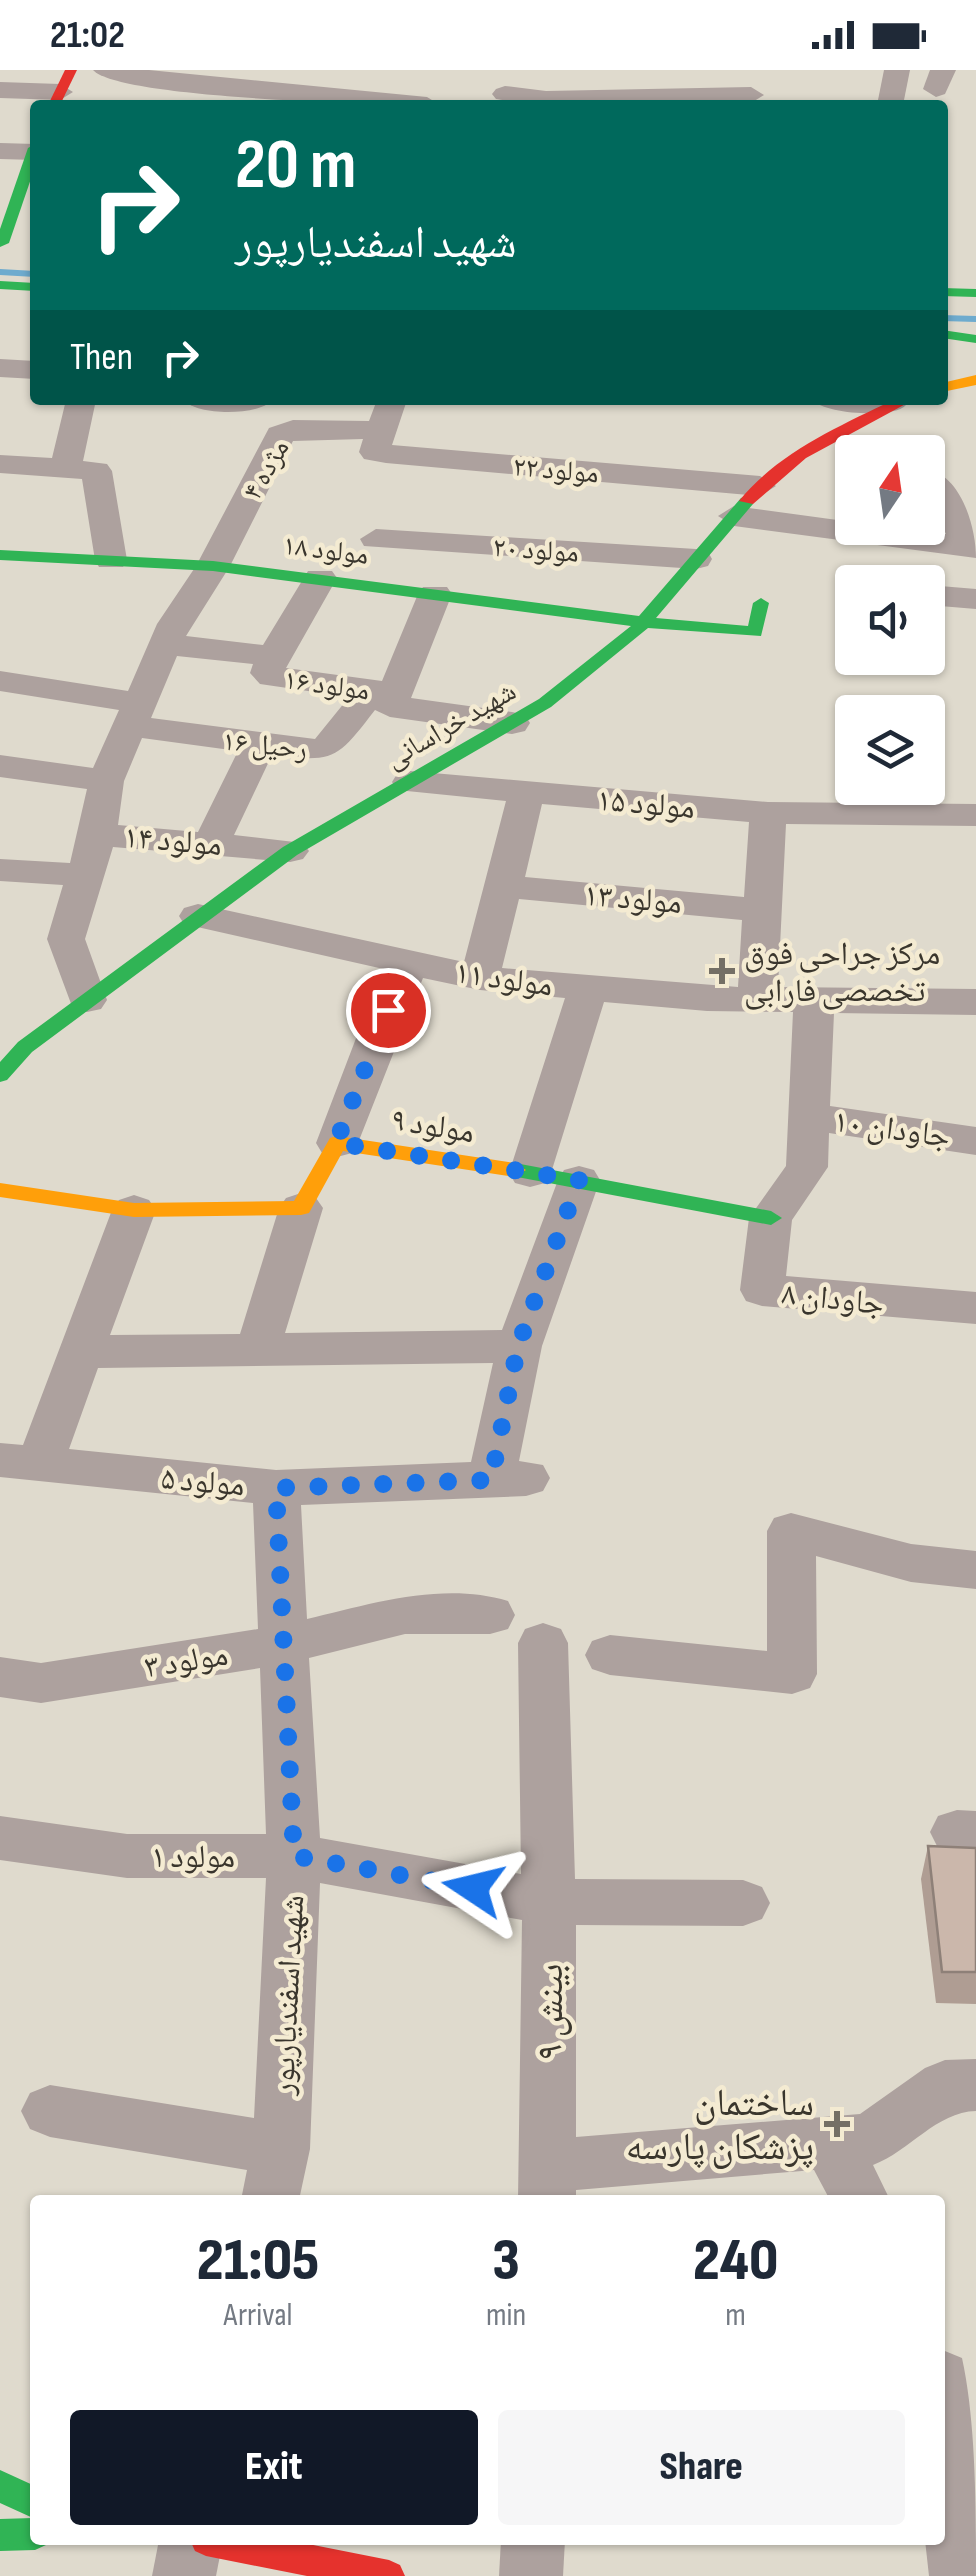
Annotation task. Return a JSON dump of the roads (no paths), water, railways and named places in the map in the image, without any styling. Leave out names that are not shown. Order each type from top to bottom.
[{"type":"street","points":[[106,70],[189,77],[258,99],[294,100]]},
{"type":"street","points":[[502,100],[519,70]]},
{"type":"street","points":[[0,90],[62,89]]},
{"type":"street","points":[[502,100],[661,100],[751,90]]},
{"type":"street","points":[[0,114],[30,114]]},
{"type":"street","points":[[0,151],[30,151]]},
{"type":"street","points":[[7,244],[30,165]]},
{"type":"street","points":[[0,285],[30,287]]},
{"type":"street","points":[[948,292],[976,293]]},
{"type":"street","points":[[948,335],[976,339]]},
{"type":"street","points":[[0,368],[30,370]]},
{"type":"street","points":[[948,387],[976,380]]},
{"type":"street","points":[[64,470],[80,405]]},
{"type":"street","name":"شهید خراسانی","points":[[8,1054],[290,850],[545,703],[643,622],[760,486],[811,448],[894,405]]},
{"type":"street","name":"مولود ۲۲","points":[[386,415],[375,452],[760,486]]},
{"type":"street","name":"مژده ۴","points":[[213,566],[280,434],[386,415]]},
{"type":"street","points":[[0,464],[96,471],[111,560]]},
{"type":"street","points":[[945,500],[973,548]]},
{"type":"street","points":[[734,516],[973,548]]},
{"type":"street","name":"مولود ۲۰","points":[[376,539],[696,559]]},
{"type":"street","name":"مولود ۱۸","points":[[0,555],[213,566],[643,622],[754,632],[761,603]]},
{"type":"street","points":[[106,781],[164,644],[213,566]]},
{"type":"street","points":[[273,656],[320,578]]},
{"type":"street","name":"مولود ۱۶","points":[[384,692],[435,594]]},
{"type":"street","points":[[945,597],[976,599]]},
{"type":"street","name":"مولود ۱۶","points":[[164,644],[273,656],[268,675],[384,692]]},
{"type":"street","name":"رحیل ۱۶","points":[[0,681],[259,745],[326,748],[384,692]]},
{"type":"street","name":"مولود ۱۶","points":[[384,692],[390,706],[512,722]]},
{"type":"street","points":[[211,844],[259,745]]},
{"type":"street","name":"مولود ۱۴","points":[[0,766],[106,781],[98,834],[290,850]]},
{"type":"street","name":"مولود ۱۵","points":[[410,782],[768,814],[976,815]]},
{"type":"street","points":[[480,978],[527,792]]},
{"type":"street","points":[[757,1000],[768,814]]},
{"type":"street","points":[[87,1000],[66,939],[98,834]]},
{"type":"street","points":[[0,870],[85,876]]},
{"type":"street","name":"مولود ۱۳","points":[[503,886],[763,910]]},
{"type":"street","name":"مولود ۱۱","points":[[198,916],[480,978],[757,1000],[976,1002]]},
{"type":"street","points":[[258,1349],[301,1208],[336,1143],[396,986],[413,963]]},
{"type":"street","points":[[530,1173],[588,988]]},
{"type":"street","points":[[771,1218],[807,1167],[814,1000]]},
{"type":"street","name":"جاودان ۱۰","points":[[808,1116],[976,1140]]},
{"type":"street","name":"مولود ۹","points":[[336,1143],[579,1180],[771,1218]]},
{"type":"street","points":[[82,1352],[518,1346],[579,1180]]},
{"type":"street","points":[[0,1190],[134,1210],[301,1208]]},
{"type":"street","points":[[20,1463],[82,1352],[134,1210]]},
{"type":"street","name":"جاودان ۸","points":[[771,1218],[762,1290],[924,1307],[976,1308]]},
{"type":"street","name":"مولود ۵","points":[[20,1463],[276,1488],[508,1479],[518,1346]]},
{"type":"street","name":"شهید اسفندیارپور","points":[[276,1488],[294,1856],[276,2174]]},
{"type":"street","points":[[610,1655],[792,1674],[791,1531],[911,1564],[976,1570]]},
{"type":"street","name":"مولود ۳","points":[[0,1677],[41,1683],[286,1644],[404,1614],[490,1615]]},
{"type":"street","name":"بینش ۹","points":[[543,1643],[549,1902],[547,2183]]},
{"type":"street","name":"مولود ۱","points":[[0,1838],[127,1856],[294,1856],[549,1902],[742,1903]]},
{"type":"street","points":[[547,2183],[871,2139],[946,2086],[976,2085]]},
{"type":"street","points":[[50,2110],[276,2174]]},
{"type":"street","points":[[830,2142],[858,2195]]},
{"type":"street","points":[[945,2424],[962,2576]]},
{"type":"street","points":[[0,2486],[30,2500]]},
{"type":"street","points":[[0,2535],[30,2534]]},
{"type":"street","points":[[184,2576],[190,2545]]},
{"type":"street","points":[[232,2545],[390,2576]]},
{"type":"street","points":[[531,2576],[532,2545]]},
{"type":"waterway","points":[[0,272],[30,274]]},
{"type":"waterway","points":[[948,318],[976,319]]},
{"type":"place","name":"مرکز جراحی فوق تخصصی فارابی","points":[[722,971]]},
{"type":"place","name":"ساختمان پزشکان پارسه","points":[[837,2124]]}]
